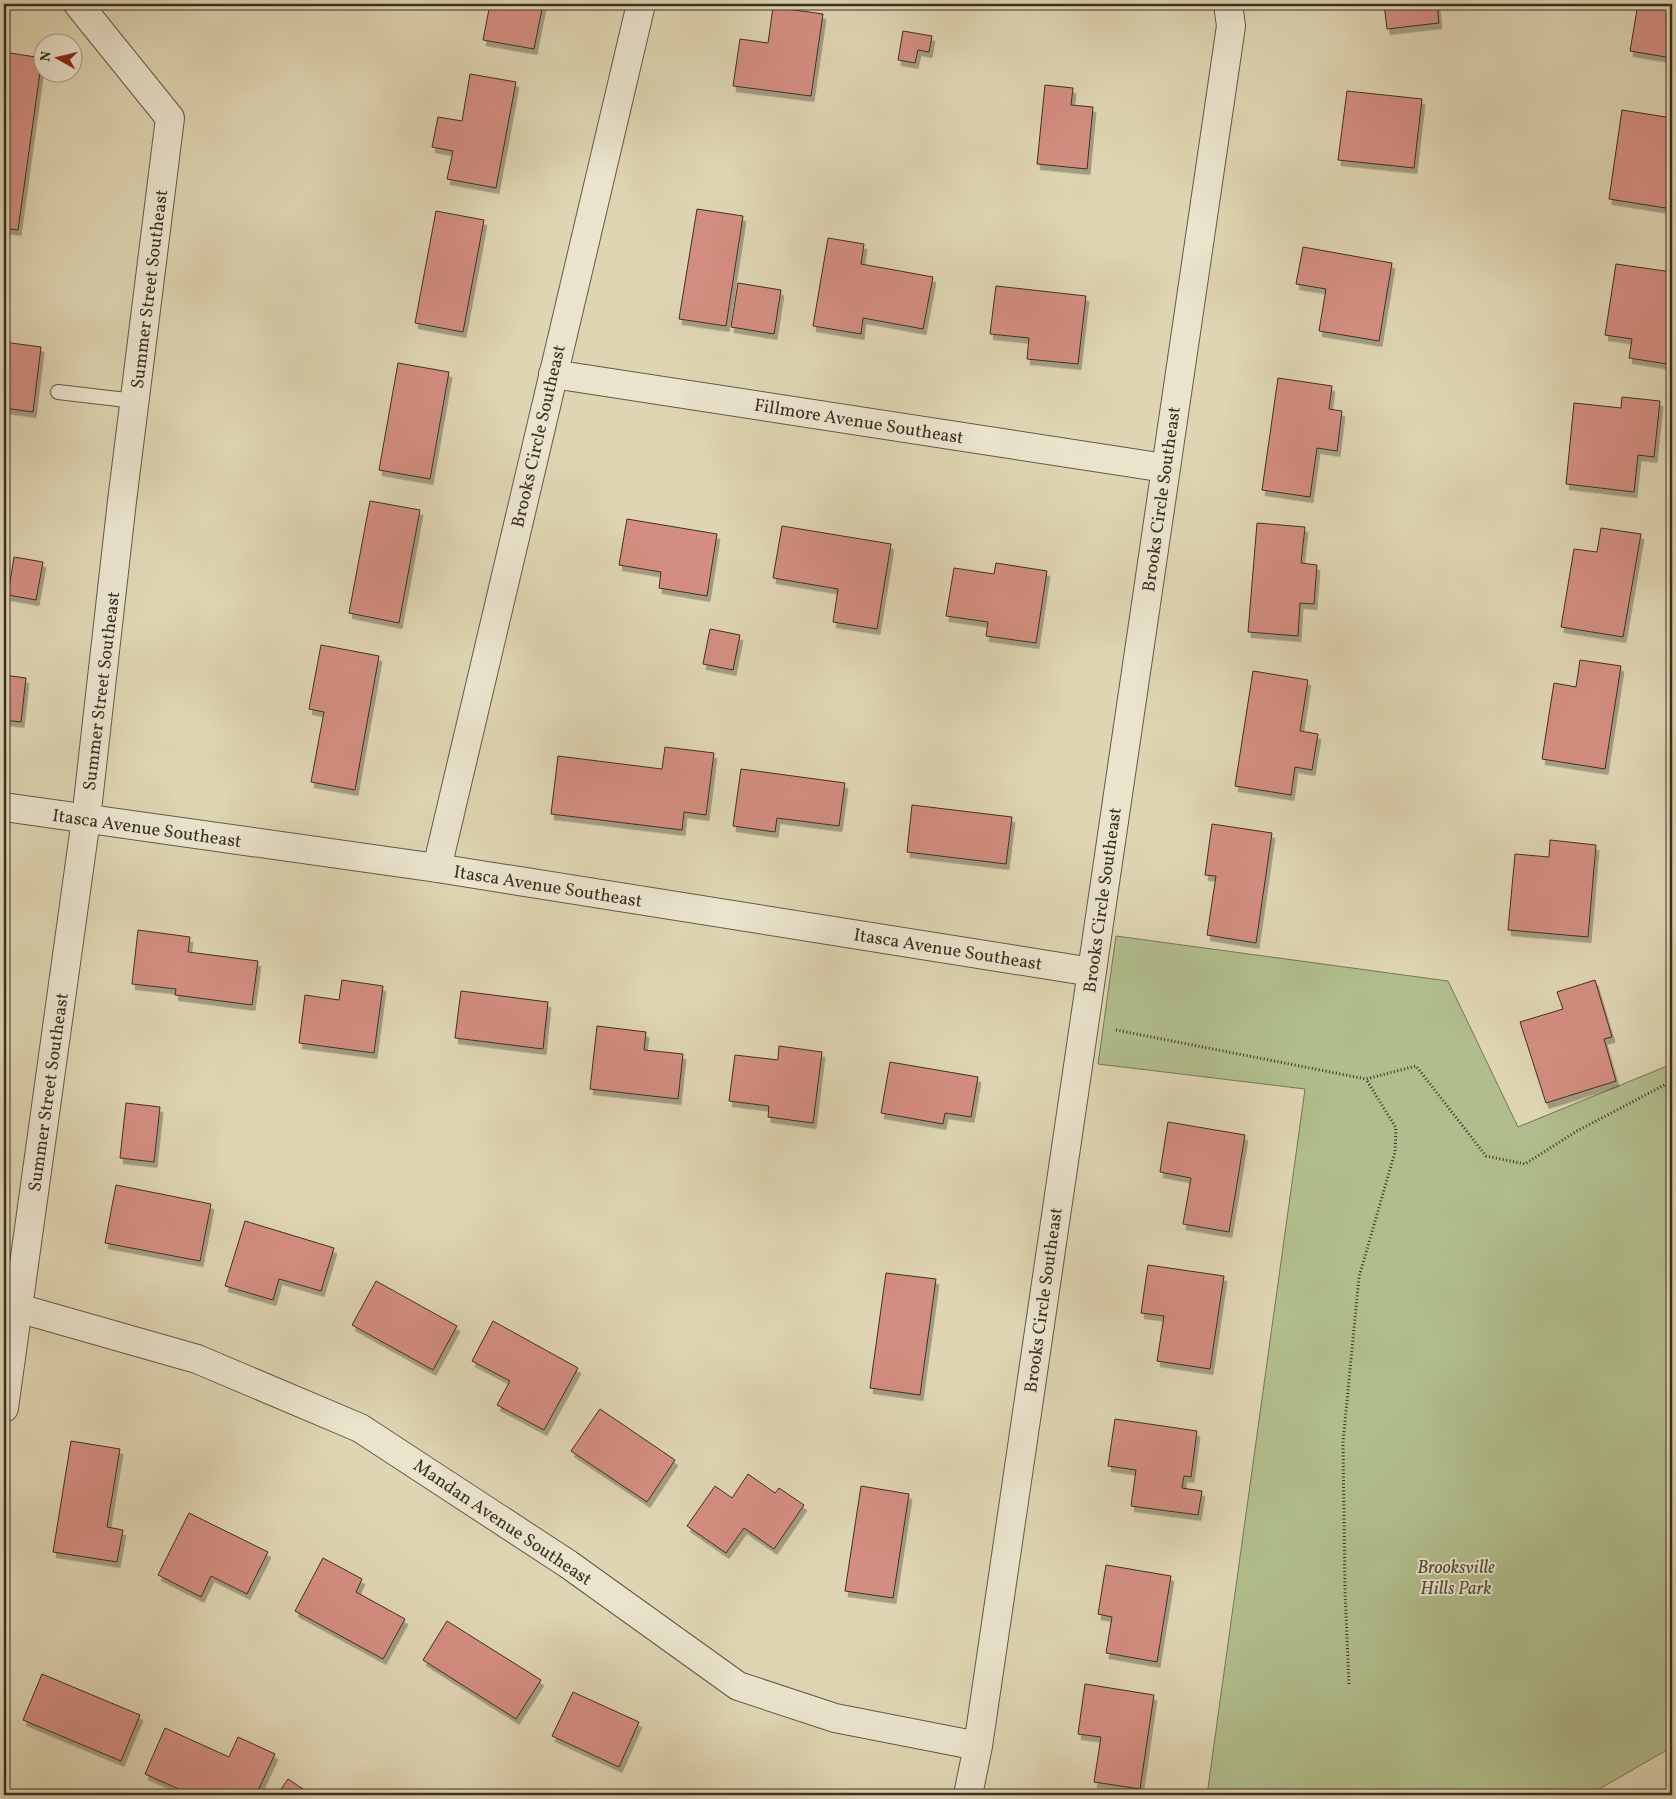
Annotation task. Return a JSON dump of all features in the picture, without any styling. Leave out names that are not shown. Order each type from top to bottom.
[{"type":"street","name":"Summer Street Southeast","points":[[4,1408],[86,819],[170,118],[78,4]]},
{"type":"street","name":"Brooks Circle Southeast","points":[[437,868],[640,4]]},
{"type":"street","name":"Brooks Circle Southeast","points":[[968,1795],[978,1746],[1231,26],[1228,4]]},
{"type":"street","name":"Fillmore Avenue Southeast","points":[[553,374],[1165,468]]},
{"type":"street","name":"Itasca Avenue Southeast","points":[[4,807],[437,868],[1092,972]]},
{"type":"street","name":"Mandan Avenue Southeast","points":[[18,1308],[197,1359],[360,1428],[568,1564],[738,1686],[835,1718],[978,1746]]},
{"type":"lane","points":[[58,392],[135,401]]},
{"type":"path","points":[[1084,1023],[1366,1079],[1416,1066],[1486,1156],[1524,1164],[1577,1131],[1672,1081]]},
{"type":"path","points":[[1349,1684],[1345,1590],[1343,1442],[1359,1277],[1395,1152],[1396,1128],[1366,1079]]},
{"type":"green space","name":"Brooksville Hills Park","points":[[1116,936],[1448,981],[1518,1127],[1672,1064],[1672,1747],[1589,1795],[1207,1795],[1305,1089],[1098,1064]]},
{"type":"building","points":[[490,4],[543,4],[534,49],[483,40]]},
{"type":"building","points":[[1384,4],[1437,4],[1439,23],[1387,29]]},
{"type":"building","points":[[1638,4],[1672,4],[1672,58],[1630,51]]},
{"type":"building","points":[[773,7],[823,14],[811,96],[733,86],[740,39],[768,43]]},
{"type":"building","points":[[903,31],[932,36],[929,52],[918,50],[915,63],[898,60]]},
{"type":"building","points":[[4,52],[32,56],[32,82],[39,82],[18,230],[4,228]]},
{"type":"building","points":[[470,74],[516,82],[496,188],[447,179],[453,151],[432,147],[438,117],[462,121]]},
{"type":"building","points":[[1045,85],[1073,88],[1071,105],[1093,107],[1087,169],[1037,164]]},
{"type":"building","points":[[1347,91],[1422,99],[1414,168],[1338,160]]},
{"type":"building","points":[[1622,110],[1672,118],[1672,209],[1609,199]]},
{"type":"building","points":[[697,209],[743,216],[726,326],[679,319]]},
{"type":"building","points":[[436,211],[484,220],[463,332],[415,323]]},
{"type":"building","points":[[828,238],[864,244],[861,264],[933,277],[923,329],[863,318],[861,334],[813,326]]},
{"type":"building","points":[[1303,247],[1392,263],[1379,341],[1319,331],[1326,289],[1296,284]]},
{"type":"building","points":[[1616,264],[1672,272],[1672,333],[1667,364],[1629,358],[1632,339],[1605,335]]},
{"type":"building","points":[[738,283],[781,290],[774,334],[731,327]]},
{"type":"building","points":[[996,286],[1086,296],[1078,364],[1027,359],[1029,338],[990,334]]},
{"type":"building","points":[[4,342],[41,347],[33,412],[4,408]]},
{"type":"building","points":[[398,363],[449,372],[430,479],[379,470]]},
{"type":"building","points":[[1278,378],[1332,386],[1329,409],[1342,411],[1337,451],[1317,448],[1310,497],[1262,490]]},
{"type":"building","points":[[1622,397],[1660,401],[1654,457],[1638,455],[1634,492],[1566,484],[1574,403],[1621,408]]},
{"type":"building","points":[[370,501],[420,510],[399,623],[349,613]]},
{"type":"building","points":[[627,519],[717,534],[707,596],[659,588],[661,572],[619,565]]},
{"type":"building","points":[[1257,523],[1305,527],[1301,563],[1317,565],[1314,604],[1300,603],[1298,636],[1248,632]]},
{"type":"building","points":[[782,526],[891,544],[877,629],[833,622],[838,589],[773,578]]},
{"type":"building","points":[[1601,528],[1641,534],[1623,637],[1561,627],[1574,549],[1597,552]]},
{"type":"building","points":[[14,557],[43,562],[36,600],[8,595]]},
{"type":"building","points":[[996,563],[1047,571],[1036,643],[986,636],[988,622],[946,616],[954,568],[994,574]]},
{"type":"building","points":[[710,629],[740,635],[733,670],[703,664]]},
{"type":"building","points":[[321,645],[379,656],[355,790],[311,782],[324,712],[309,709]]},
{"type":"building","points":[[1580,660],[1621,666],[1605,769],[1542,759],[1554,683],[1576,687]]},
{"type":"building","points":[[1253,671],[1308,680],[1300,731],[1318,734],[1312,770],[1295,767],[1291,795],[1235,786]]},
{"type":"building","points":[[4,675],[26,678],[21,722],[4,720]]},
{"type":"building","points":[[665,747],[714,753],[706,815],[684,812],[682,830],[551,814],[558,756],[662,769]]},
{"type":"building","points":[[741,769],[845,783],[839,826],[777,818],[775,832],[733,826]]},
{"type":"building","points":[[912,805],[1012,817],[1006,864],[907,852]]},
{"type":"building","points":[[1212,824],[1272,833],[1256,943],[1207,935],[1216,876],[1205,875]]},
{"type":"building","points":[[1550,840],[1596,845],[1588,937],[1508,930],[1515,854],[1549,857]]},
{"type":"building","points":[[138,930],[190,937],[188,952],[258,961],[252,1005],[175,995],[176,989],[132,984]]},
{"type":"building","points":[[342,980],[383,986],[374,1053],[299,1043],[305,995],[339,1000]]},
{"type":"building","points":[[1595,980],[1612,1037],[1604,1039],[1616,1081],[1546,1103],[1520,1022],[1563,1009],[1557,992]]},
{"type":"building","points":[[461,991],[548,1002],[543,1049],[455,1038]]},
{"type":"building","points":[[597,1026],[646,1032],[644,1050],[683,1054],[678,1099],[590,1089]]},
{"type":"building","points":[[779,1046],[822,1052],[813,1123],[768,1117],[769,1106],[729,1101],[735,1055],[778,1060]]},
{"type":"building","points":[[890,1062],[978,1077],[971,1117],[945,1113],[943,1124],[881,1113]]},
{"type":"building","points":[[126,1103],[160,1107],[154,1162],[120,1158]]},
{"type":"building","points":[[1168,1122],[1245,1135],[1229,1232],[1183,1224],[1191,1178],[1160,1172]]},
{"type":"building","points":[[116,1185],[211,1204],[200,1261],[105,1243]]},
{"type":"building","points":[[245,1221],[334,1248],[321,1291],[279,1279],[273,1300],[225,1286]]},
{"type":"building","points":[[1148,1265],[1224,1276],[1210,1369],[1157,1361],[1164,1316],[1141,1313]]},
{"type":"building","points":[[886,1273],[936,1279],[920,1395],[870,1388]]},
{"type":"building","points":[[376,1281],[457,1326],[433,1370],[352,1325]]},
{"type":"building","points":[[493,1321],[578,1368],[544,1430],[497,1405],[510,1381],[472,1361]]},
{"type":"building","points":[[600,1409],[675,1460],[647,1502],[571,1451]]},
{"type":"building","points":[[1115,1419],[1197,1431],[1191,1477],[1184,1476],[1182,1488],[1202,1491],[1198,1515],[1131,1506],[1136,1470],[1108,1466]]},
{"type":"building","points":[[71,1441],[120,1449],[107,1527],[123,1530],[117,1562],[53,1552]]},
{"type":"building","points":[[748,1474],[775,1493],[779,1488],[804,1505],[774,1549],[744,1528],[726,1553],[687,1526],[715,1486],[732,1498]]},
{"type":"building","points":[[861,1486],[909,1494],[893,1598],[845,1591]]},
{"type":"building","points":[[189,1513],[268,1552],[247,1594],[211,1576],[201,1597],[158,1575]]},
{"type":"building","points":[[323,1558],[362,1579],[356,1592],[405,1619],[383,1659],[295,1611]]},
{"type":"building","points":[[1106,1565],[1171,1576],[1157,1662],[1106,1653],[1112,1617],[1098,1614]]},
{"type":"building","points":[[447,1621],[541,1680],[516,1719],[423,1660]]},
{"type":"building","points":[[42,1674],[140,1715],[121,1761],[23,1720]]},
{"type":"building","points":[[1085,1684],[1154,1695],[1140,1789],[1094,1782],[1101,1737],[1078,1734]]},
{"type":"building","points":[[573,1692],[639,1722],[619,1767],[552,1736]]},
{"type":"building","points":[[165,1728],[229,1757],[238,1737],[275,1754],[256,1795],[192,1795],[145,1774]]},
{"type":"building","points":[[288,1779],[312,1795],[277,1795]]}]
